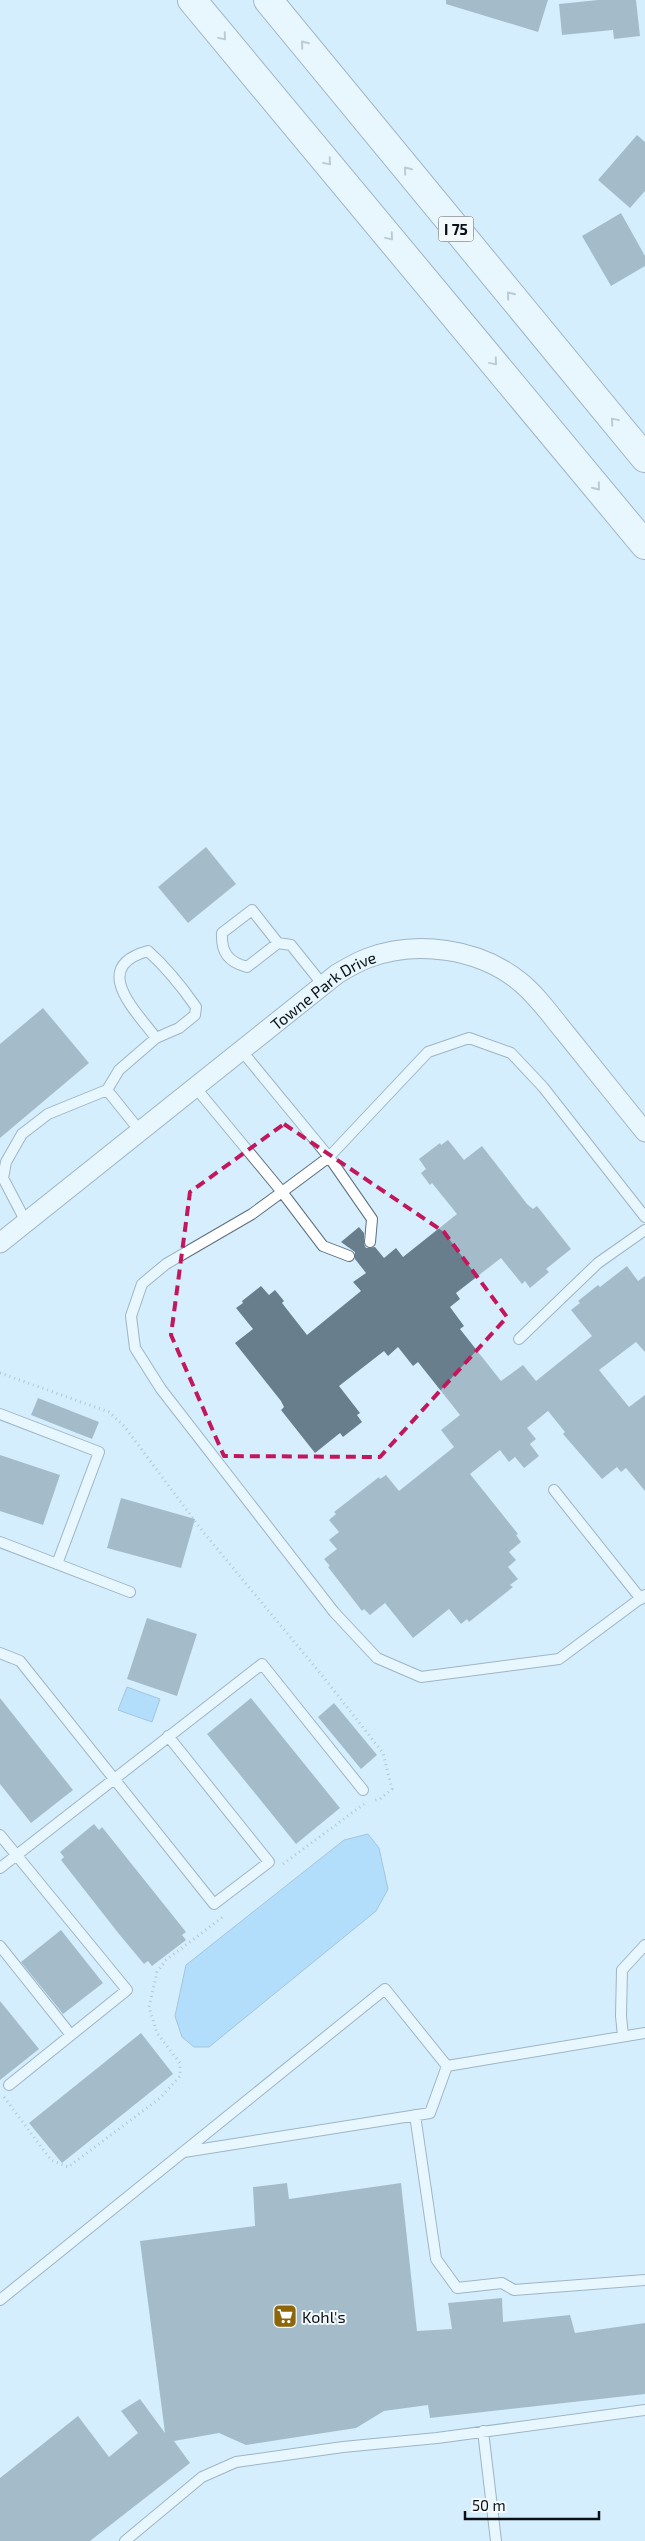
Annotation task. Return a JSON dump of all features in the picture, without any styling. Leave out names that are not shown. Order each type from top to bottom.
[{"type":"highway","points":[[192,0],[645,546]]},
{"type":"highway","name":"I 75","points":[[268,0],[645,458]]},
{"type":"street","name":"Towne Park Drive","points":[[0,1241],[337,974],[368,958],[402,950],[433,948],[464,954],[493,964],[519,981],[547,1010],[645,1132]]},
{"type":"lane","points":[[278,943],[246,967],[234,964],[222,947],[222,933],[252,910],[278,943],[292,945],[324,985]]},
{"type":"lane","points":[[26,1222],[3,1178],[6,1162],[22,1134],[48,1114],[107,1090],[119,1070],[156,1038],[179,1028],[195,1015],[196,1008],[166,968],[148,951],[138,954],[123,965],[118,977],[123,993],[156,1038]]},
{"type":"lane","points":[[554,1490],[643,1597],[559,1659],[421,1677],[377,1658],[334,1612],[161,1390],[135,1348],[131,1316],[142,1284],[166,1264],[252,1214],[329,1157],[428,1052],[469,1038],[511,1054],[543,1088],[645,1217]]},
{"type":"lane","points":[[241,1050],[329,1157],[372,1219],[370,1242]]},
{"type":"lane","points":[[196,1087],[282,1192],[323,1246],[349,1256]]},
{"type":"lane","points":[[107,1090],[140,1131]]},
{"type":"lane","points":[[519,1339],[598,1263],[645,1230]]},
{"type":"lane","points":[[0,1414],[99,1452],[57,1564]]},
{"type":"lane","points":[[0,1542],[130,1592]]},
{"type":"lane","points":[[0,1653],[20,1660],[214,1904],[268,1862],[168,1736]]},
{"type":"lane","points":[[0,1868],[114,1777],[262,1664],[363,1790]]},
{"type":"lane","points":[[0,1835],[127,1990],[9,2085]]},
{"type":"lane","points":[[624,2036],[621,2016],[622,1970],[645,1945]]},
{"type":"lane","points":[[0,1946],[70,2035]]},
{"type":"lane","points":[[0,2300],[385,1989],[447,2066]]},
{"type":"lane","points":[[447,2066],[645,2033]]},
{"type":"lane","points":[[183,2152],[430,2112],[447,2066]]},
{"type":"lane","points":[[416,2115],[436,2258],[457,2288],[502,2283],[514,2290],[645,2280]]},
{"type":"lane","points":[[125,2541],[202,2477],[236,2462],[645,2410]]},
{"type":"lane","points":[[483,2431],[496,2541]]},
{"type":"highlighted area","points":[[284,1124],[444,1232],[507,1317],[380,1457],[224,1456],[171,1335],[190,1192]]},
{"type":"water","points":[[127,1687],[160,1699],[152,1722],[118,1710]]},
{"type":"water","points":[[368,1834],[379,1848],[388,1889],[376,1911],[209,2047],[194,2047],[182,2037],[175,2016],[186,1965],[344,1840]]},
{"type":"building","points":[[446,0],[548,0],[538,32],[446,4]]},
{"type":"building","points":[[598,0],[636,0],[640,36],[614,39],[613,30],[562,35],[559,4]]},
{"type":"building","points":[[637,135],[645,142],[645,191],[630,208],[598,180]]},
{"type":"building","points":[[621,213],[645,256],[645,266],[611,286],[582,236]]},
{"type":"building","points":[[206,847],[236,884],[188,923],[158,887]]},
{"type":"building","points":[[43,1008],[89,1063],[0,1138],[0,1044]]},
{"type":"building","points":[[448,1140],[464,1160],[482,1146],[527,1204],[533,1209],[537,1206],[571,1249],[546,1269],[549,1272],[530,1288],[525,1281],[522,1284],[501,1258],[456,1293],[460,1299],[450,1307],[464,1326],[460,1329],[501,1381],[523,1365],[536,1381],[592,1336],[571,1310],[580,1303],[578,1301],[627,1266],[638,1281],[645,1276],[645,1352],[636,1342],[599,1370],[629,1407],[645,1395],[645,1491],[626,1468],[621,1472],[617,1467],[602,1479],[563,1434],[565,1432],[548,1411],[527,1428],[536,1439],[530,1444],[539,1456],[524,1468],[515,1457],[509,1462],[500,1450],[470,1474],[518,1534],[516,1535],[521,1542],[509,1552],[516,1560],[508,1567],[518,1579],[510,1585],[513,1587],[469,1622],[467,1619],[461,1624],[449,1609],[413,1638],[385,1603],[370,1615],[364,1609],[362,1611],[328,1567],[330,1566],[324,1559],[337,1549],[329,1540],[339,1532],[329,1520],[336,1514],[334,1512],[379,1477],[380,1479],[386,1475],[399,1491],[454,1447],[441,1430],[460,1415],[418,1362],[413,1366],[398,1347],[388,1356],[384,1351],[339,1386],[360,1413],[357,1415],[362,1422],[343,1437],[340,1433],[315,1453],[281,1410],[284,1407],[281,1401],[235,1343],[253,1329],[236,1308],[261,1286],[269,1295],[275,1290],[284,1301],[282,1303],[307,1335],[361,1291],[353,1282],[366,1273],[355,1259],[355,1252],[341,1242],[359,1227],[364,1233],[366,1248],[375,1247],[384,1258],[396,1248],[403,1257],[457,1214],[432,1183],[430,1185],[421,1173],[426,1169],[419,1159],[440,1143],[441,1145]]},
{"type":"building","points":[[38,1398],[99,1422],[92,1439],[31,1415]]},
{"type":"building","points":[[0,1455],[60,1475],[43,1525],[0,1511]]},
{"type":"building","points":[[121,1498],[195,1519],[181,1568],[107,1548]]},
{"type":"building","points":[[147,1618],[197,1634],[177,1696],[127,1679]]},
{"type":"building","points":[[0,1698],[73,1790],[31,1823],[0,1784]]},
{"type":"building","points":[[251,1698],[340,1808],[296,1844],[207,1734]]},
{"type":"building","points":[[334,1703],[377,1755],[361,1769],[318,1717]]},
{"type":"building","points":[[94,1824],[99,1830],[102,1827],[186,1932],[182,1935],[186,1940],[152,1966],[148,1961],[144,1964],[61,1860],[64,1857],[60,1852]]},
{"type":"building","points":[[61,1930],[103,1983],[63,2014],[21,1962]]},
{"type":"building","points":[[0,2001],[39,2049],[0,2080]]},
{"type":"building","points":[[141,2033],[173,2074],[62,2163],[29,2123]]},
{"type":"building","points":[[287,2183],[289,2199],[401,2183],[417,2331],[452,2329],[448,2303],[502,2298],[503,2322],[570,2315],[575,2333],[645,2323],[645,2394],[430,2418],[428,2405],[384,2411],[356,2428],[246,2445],[219,2433],[174,2441],[190,2463],[90,2541],[0,2541],[0,2478],[78,2416],[109,2457],[138,2433],[121,2411],[140,2399],[165,2433],[140,2241],[255,2226],[253,2187]]},
{"type":"place","name":"Kohl's","points":[[285,2316]]}]
